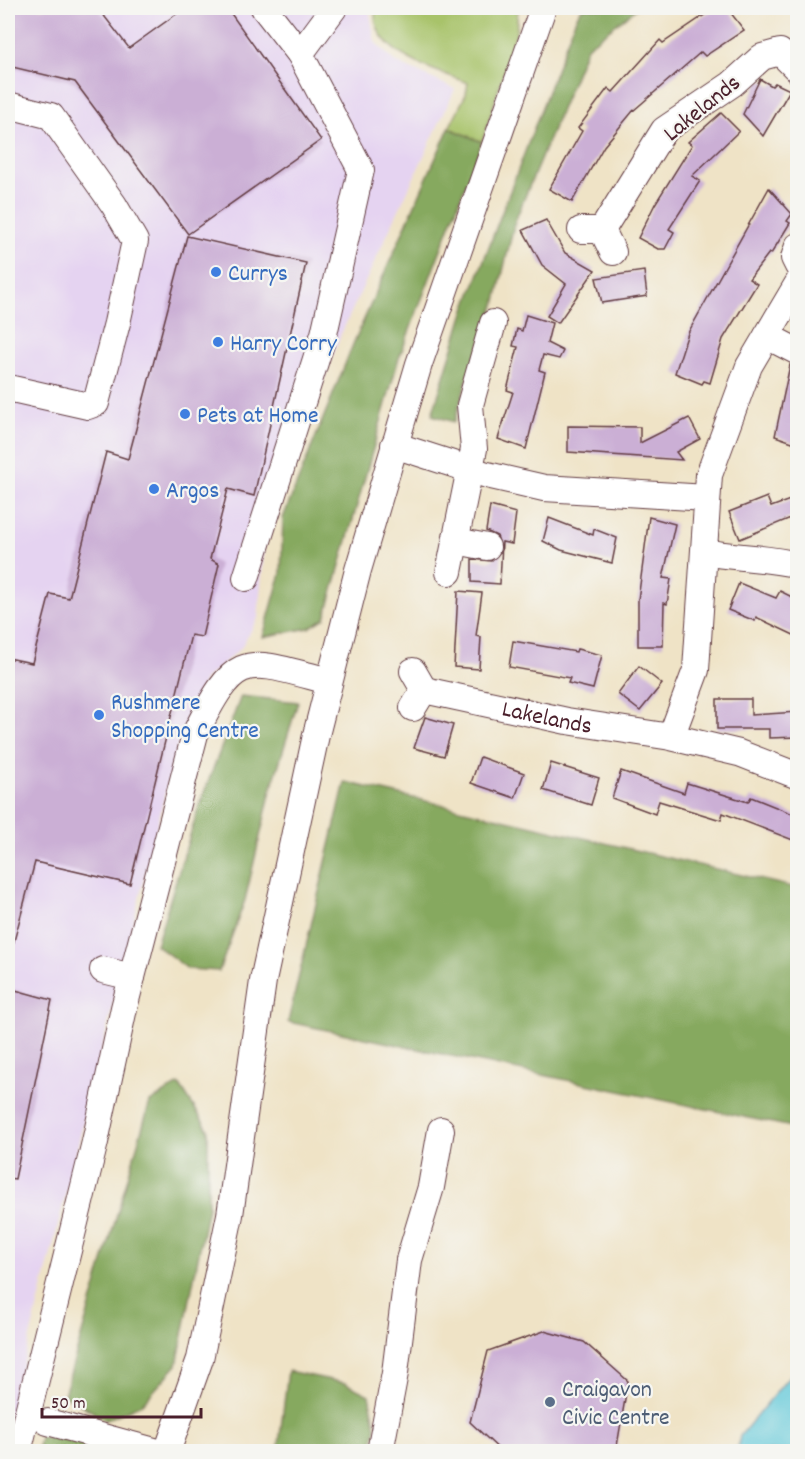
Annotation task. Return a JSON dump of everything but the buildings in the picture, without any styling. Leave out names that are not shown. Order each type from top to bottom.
[{"type":"street","points":[[246,578],[324,334],[361,170],[300,54],[264,8]]},
{"type":"street","points":[[300,54],[334,8]]},
{"type":"street","points":[[166,1452],[200,1359],[230,1215],[263,981],[330,681],[358,570],[419,364],[543,8]]},
{"type":"street","name":"Lakelands","points":[[599,237],[664,130],[732,84],[762,57],[780,52],[798,70]]},
{"type":"street","points":[[8,105],[51,116],[114,205],[135,241],[96,403],[88,406],[8,388]]},
{"type":"street","points":[[798,246],[794,258],[798,266]]},
{"type":"street","points":[[671,737],[696,670],[709,475],[748,366],[798,283]]},
{"type":"street","points":[[449,572],[474,449],[470,405],[493,323]]},
{"type":"street","points":[[767,336],[798,352]]},
{"type":"street","points":[[394,445],[471,470],[544,488],[707,498]]},
{"type":"street","points":[[456,541],[487,548]]},
{"type":"street","points":[[704,552],[731,557],[763,558],[798,565]]},
{"type":"street","points":[[18,1452],[95,1142],[132,976],[195,734],[212,699],[237,670],[251,665],[264,664],[330,681]]},
{"type":"street","name":"Lakelands","points":[[417,690],[567,722],[671,737],[739,753],[798,776]]},
{"type":"street","points":[[103,970],[132,976]]},
{"type":"street","points":[[380,1452],[395,1373],[409,1260],[431,1187],[441,1130]]},
{"type":"street","points":[[27,1421],[158,1452]]},
{"type":"shaded area","name":"Rushmere Shopping Centre","points":[[8,8],[369,8],[375,42],[395,62],[455,89],[341,334],[265,538],[258,618],[241,648],[204,680],[176,750],[8,1426]]},
{"type":"green space","points":[[375,8],[518,8],[516,33],[482,142],[449,128],[466,94],[468,83],[423,66],[394,49],[383,38],[376,24]]},
{"type":"green space","points":[[582,8],[637,8],[587,47],[515,221],[495,305],[472,365],[454,422],[432,415],[463,315],[575,20]]},
{"type":"green space","points":[[449,128],[482,142],[398,361],[325,618],[309,628],[263,637],[281,573],[283,518],[354,342]]},
{"type":"green space","points":[[241,696],[298,702],[271,790],[245,900],[219,971],[188,969],[156,945],[200,803]]},
{"type":"green space","points":[[345,782],[797,888],[797,1128],[288,1022]]},
{"type":"green space","points":[[179,1084],[208,1129],[208,1207],[177,1365],[142,1404],[106,1420],[64,1395],[150,1102]]},
{"type":"green space","points":[[288,1371],[345,1383],[369,1395],[376,1427],[371,1451],[278,1452]]},
{"type":"green space","points":[[40,1437],[73,1440],[95,1451],[37,1452]]},
{"type":"water","points":[[797,1367],[797,1451],[737,1451],[740,1436]]},
{"type":"place","name":"Currys","points":[[216,272]]},
{"type":"place","name":"Harry Corry","points":[[218,342]]},
{"type":"place","name":"Pets at Home","points":[[185,414]]},
{"type":"place","name":"Argos","points":[[154,489]]},
{"type":"place","name":"Rushmere Shopping Centre","points":[[99,715]]},
{"type":"place","name":"Craigavon Civic Centre","points":[[550,1402]]}]
